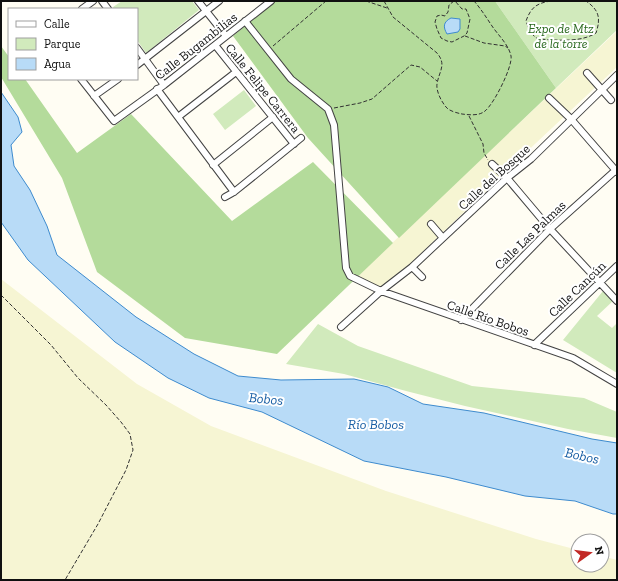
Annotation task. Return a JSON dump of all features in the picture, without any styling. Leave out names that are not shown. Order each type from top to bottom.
[{"type":"street","points":[[83,8],[93,1]]},
{"type":"street","points":[[198,1],[226,36]]},
{"type":"street","points":[[138,64],[219,1]]},
{"type":"street","name":"Calle Bugambilias","points":[[94,96],[114,120],[164,85],[271,1]]},
{"type":"street","points":[[245,21],[291,79],[328,109]]},
{"type":"street","name":"Calle Felipe Carrera","points":[[215,45],[294,144]]},
{"type":"street","points":[[138,49],[164,85]]},
{"type":"street","points":[[178,117],[236,72]]},
{"type":"street","points":[[587,73],[611,100]]},
{"type":"street","name":"Calle del Bosque","points":[[341,327],[381,291],[412,267],[507,178],[531,159],[617,75]]},
{"type":"street","points":[[82,80],[94,96],[117,80]]},
{"type":"street","points":[[158,89],[234,192]]},
{"type":"street","points":[[549,98],[571,119],[617,170]]},
{"type":"street","name":"Calle Río Bobos","points":[[328,109],[334,125],[346,268],[350,276],[381,291],[574,358],[617,384]]},
{"type":"street","points":[[213,165],[273,117]]},
{"type":"street","points":[[224,197],[234,192],[301,138]]},
{"type":"street","points":[[492,164],[507,178],[550,229],[617,301]]},
{"type":"street","name":"Calle Las Palmas","points":[[461,320],[550,229],[617,170]]},
{"type":"street","points":[[431,224],[443,238]]},
{"type":"street","name":"Calle Cancún","points":[[534,345],[617,266]]},
{"type":"street","points":[[412,267],[422,277]]},
{"type":"path","points":[[268,50],[326,1]]},
{"type":"path","points":[[366,1],[388,9]]},
{"type":"path","points":[[384,1],[393,17],[438,52],[441,57],[442,63],[437,86],[446,108],[456,113],[468,115],[478,114],[485,111],[492,103],[503,83],[512,58],[510,50],[474,1]]},
{"type":"path","points":[[455,1],[462,9],[466,9],[470,19],[468,31],[464,36],[452,42],[447,41],[441,38],[435,22],[437,16],[445,16],[448,12],[449,5],[455,1]]},
{"type":"path","points":[[551,1],[541,2],[534,7],[526,21],[529,30],[538,40],[580,39],[590,37],[596,33],[599,21],[598,14],[595,7],[586,1]]},
{"type":"path","points":[[464,36],[484,43],[505,46],[510,50]]},
{"type":"path","points":[[328,109],[360,103],[372,99],[411,64],[420,67],[438,82]]},
{"type":"path","points":[[468,115],[483,144],[484,153],[492,164]]},
{"type":"path","points":[[1,295],[51,345],[78,378],[106,405],[130,434],[133,450],[126,470],[98,524],[65,580]]},
{"type":"green space","points":[[122,1],[192,1],[199,10],[146,53],[138,41],[138,8],[113,7]]},
{"type":"green space","points":[[275,1],[495,1],[556,88],[399,238],[308,138],[233,36]]},
{"type":"green space","name":"Expo de Mtz de la torre","points":[[495,1],[617,1],[617,30],[556,88]]},
{"type":"green space","points":[[617,31],[617,67],[393,280],[382,289],[355,278]]},
{"type":"green space","points":[[1,46],[8,56],[8,80],[26,80],[77,153],[131,114],[232,221],[313,162],[393,243],[277,354],[185,338],[97,272],[62,178],[1,77]]},
{"type":"green space","points":[[244,90],[256,106],[225,130],[213,114]]},
{"type":"green space","points":[[1,279],[137,384],[211,426],[386,491],[536,539],[570,548],[570,573],[610,573],[610,558],[617,560],[617,580],[1,580]]},
{"type":"green space","points":[[603,291],[614,300],[597,316],[612,328],[617,323],[617,373],[563,340]]},
{"type":"green space","points":[[318,324],[358,346],[472,386],[584,398],[617,412],[617,438],[568,429],[465,406],[344,374],[286,364]]},
{"type":"water","points":[[451,18],[460,19],[460,29],[458,32],[447,34],[444,25],[446,21]]},
{"type":"water","name":"Río Bobos","points":[[1,92],[18,117],[22,132],[11,145],[14,166],[30,190],[47,226],[57,255],[136,317],[194,354],[238,376],[281,380],[354,379],[388,387],[423,404],[484,413],[592,439],[617,443],[617,514],[575,501],[525,496],[446,477],[364,461],[262,412],[209,398],[168,378],[115,342],[28,260],[1,222]]},
{"type":"water label","name":"Bobos","points":[[266,399]]},
{"type":"water label","name":"Bobos","points":[[582,456]]}]
